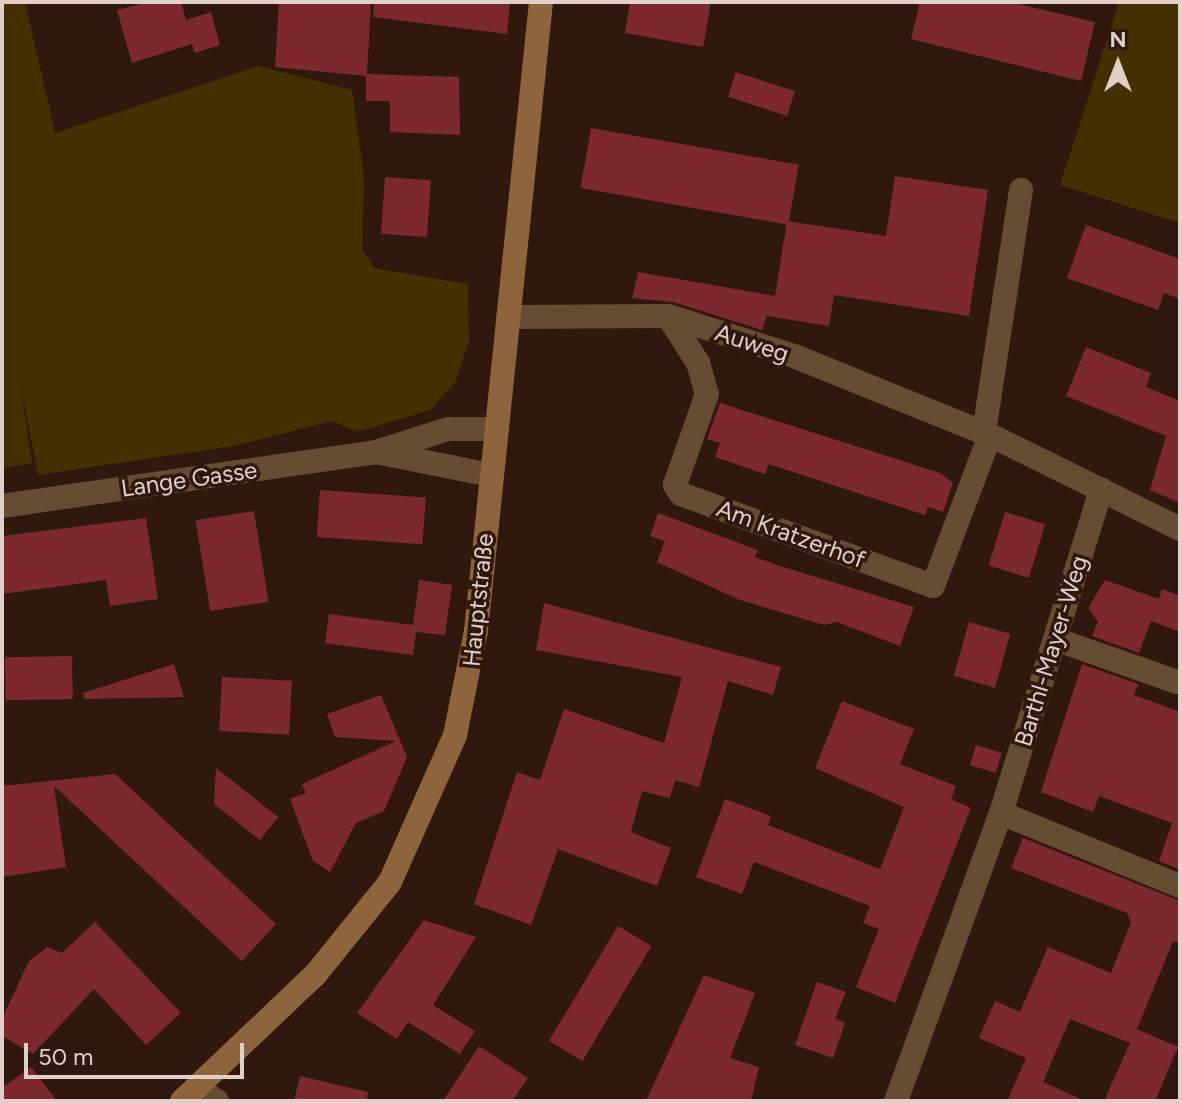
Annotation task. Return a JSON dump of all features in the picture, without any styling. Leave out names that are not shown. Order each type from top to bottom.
[{"type":"main road","name":"Hauptstraße","points":[[199,1097],[315,975],[390,882],[414,837],[468,689],[541,2]]},
{"type":"street","points":[[987,434],[1021,190]]},
{"type":"street","name":"Auweg","points":[[508,317],[668,316],[794,356],[987,434],[1180,529]]},
{"type":"street","name":"Am Kratzerhof","points":[[668,316],[698,363],[707,394],[675,485],[681,494],[933,586],[987,434]]},
{"type":"street","name":"Lange Gasse","points":[[2,506],[376,452],[448,429],[497,429]]},
{"type":"street","name":"Lange Gasse","points":[[376,452],[491,475]]},
{"type":"street","name":"Barthl-Mayer-Weg","points":[[896,1101],[1001,813],[1101,489]]},
{"type":"street","points":[[1055,639],[1177,682]]},
{"type":"street","points":[[1001,813],[1180,886]]},
{"type":"shaded area","points":[[2,2],[25,2],[55,133],[259,66],[352,90],[364,178],[362,249],[374,268],[468,284],[469,341],[456,381],[430,410],[357,432],[332,421],[233,446],[38,475],[20,381],[32,464],[2,468]]},
{"type":"shaded area","points":[[1119,2],[1180,2],[1180,223],[1060,185]]},
{"type":"building","points":[[149,2],[181,2],[186,20],[211,12],[220,45],[195,53],[192,44],[132,63],[117,10]]},
{"type":"building","points":[[279,2],[371,2],[367,74],[459,77],[460,135],[390,132],[390,101],[366,101],[366,76],[275,67]]},
{"type":"building","points":[[374,2],[510,2],[507,34],[373,17]]},
{"type":"building","points":[[630,2],[711,2],[703,47],[625,33]]},
{"type":"building","points":[[920,2],[1010,2],[1095,22],[1081,81],[911,39]]},
{"type":"building","points":[[736,72],[795,91],[787,116],[728,97]]},
{"type":"building","points":[[591,128],[799,165],[788,225],[580,188]]},
{"type":"building","points":[[895,176],[988,190],[969,316],[834,295],[829,326],[767,316],[762,330],[673,302],[632,298],[638,272],[775,296],[787,221],[886,236]]},
{"type":"building","points":[[385,177],[431,180],[427,237],[381,234]]},
{"type":"building","points":[[1086,225],[1180,259],[1180,299],[1164,293],[1158,310],[1067,278]]},
{"type":"building","points":[[1086,347],[1151,373],[1146,387],[1180,401],[1180,503],[1150,490],[1166,436],[1066,396]]},
{"type":"building","points":[[720,403],[940,473],[953,483],[943,512],[928,507],[925,515],[769,464],[765,474],[715,457],[720,443],[707,439]]},
{"type":"building","points":[[320,490],[426,497],[422,544],[317,537]]},
{"type":"building","points":[[254,511],[268,602],[210,611],[196,520]]},
{"type":"building","points":[[1005,512],[1045,524],[1029,578],[989,566]]},
{"type":"building","points":[[658,513],[758,550],[755,557],[914,607],[900,646],[837,622],[824,625],[740,600],[657,562],[665,541],[650,536]]},
{"type":"building","points":[[146,518],[158,599],[110,606],[106,580],[2,594],[2,536]]},
{"type":"building","points":[[419,580],[452,585],[445,635],[416,632],[413,655],[325,643],[329,614],[413,625]]},
{"type":"building","points":[[1105,580],[1159,599],[1162,589],[1180,596],[1180,632],[1151,621],[1139,653],[1092,636],[1098,622],[1088,608]]},
{"type":"building","points":[[544,603],[781,667],[773,695],[728,681],[699,787],[675,780],[670,798],[642,791],[631,832],[671,848],[657,886],[558,849],[531,925],[474,904],[517,772],[540,780],[564,709],[664,743],[682,677],[536,650]]},
{"type":"building","points":[[969,622],[1010,634],[995,688],[954,676]]},
{"type":"building","points":[[72,656],[73,699],[6,700],[5,657]]},
{"type":"building","points":[[174,664],[184,697],[84,699],[83,693]]},
{"type":"building","points":[[1082,664],[1138,684],[1134,695],[1180,712],[1180,870],[1159,861],[1172,823],[1099,796],[1093,812],[1041,792]]},
{"type":"building","points":[[222,677],[292,681],[289,735],[219,731]]},
{"type":"building","points":[[381,695],[407,757],[384,811],[356,823],[330,872],[313,861],[290,799],[306,793],[302,784],[396,741],[335,737],[327,714]]},
{"type":"building","points":[[842,701],[914,729],[900,764],[956,786],[951,799],[971,808],[895,1003],[856,987],[879,929],[863,923],[870,906],[754,862],[742,894],[696,877],[725,799],[771,816],[768,825],[880,869],[904,807],[815,768]]},
{"type":"building","points":[[976,745],[1002,753],[996,773],[970,765]]},
{"type":"building","points":[[216,768],[278,817],[260,840],[214,804]]},
{"type":"building","points":[[115,774],[276,924],[242,961],[54,786],[66,867],[2,877],[2,786]]},
{"type":"building","points":[[1023,838],[1180,901],[1180,944],[1173,941],[1137,1029],[1178,1047],[1155,1101],[1104,1101],[1130,1043],[1070,1019],[1043,1082],[1085,1101],[1007,1101],[1026,1058],[979,1038],[995,1001],[1020,1012],[1048,947],[1111,973],[1131,923],[1127,913],[1011,868]]},
{"type":"building","points":[[424,920],[476,937],[433,1005],[475,1031],[460,1054],[408,1022],[397,1039],[357,1013]]},
{"type":"building","points":[[95,922],[181,1013],[146,1045],[94,989],[33,1054],[2,1036],[2,1019],[29,961],[47,947],[62,953]]},
{"type":"building","points":[[618,926],[651,946],[582,1061],[549,1041]]},
{"type":"building","points":[[704,975],[755,993],[730,1058],[759,1067],[751,1101],[646,1101]]},
{"type":"building","points":[[817,982],[846,992],[835,1018],[845,1023],[833,1058],[795,1045]]},
{"type":"building","points":[[479,1046],[528,1078],[512,1101],[443,1101]]},
{"type":"building","points":[[31,1067],[57,1101],[2,1101],[2,1088]]},
{"type":"building","points":[[300,1076],[368,1092],[367,1101],[294,1101]]}]
